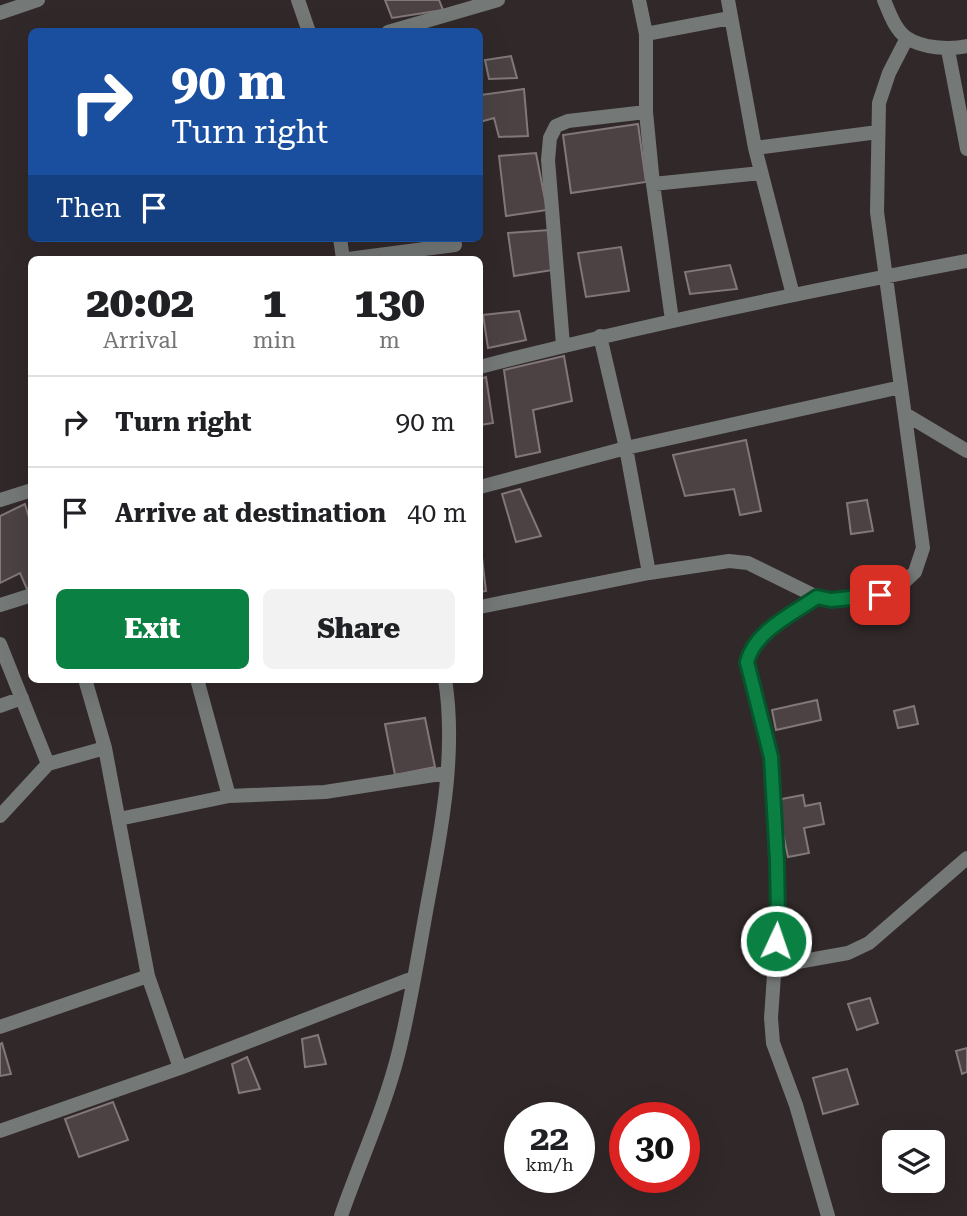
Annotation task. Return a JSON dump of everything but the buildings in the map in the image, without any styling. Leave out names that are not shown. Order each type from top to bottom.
[{"type":"street","points":[[0,13],[38,0]]},
{"type":"street","points":[[298,0],[308,28]]},
{"type":"street","points":[[417,27],[498,0]]},
{"type":"street","points":[[639,0],[646,34],[646,113],[653,184],[672,320]]},
{"type":"street","points":[[728,0],[755,148],[793,295]]},
{"type":"street","points":[[884,0],[894,23],[907,38],[948,50],[967,46]]},
{"type":"street","points":[[646,34],[730,18]]},
{"type":"street","points":[[483,606],[649,573],[729,561],[748,563],[817,597],[831,600],[880,595],[899,587],[915,572],[923,548],[877,212],[879,103],[907,38]]},
{"type":"street","points":[[948,50],[967,149]]},
{"type":"street","points":[[563,345],[548,160],[550,138],[556,126],[569,121],[646,113]]},
{"type":"street","points":[[755,148],[877,132]]},
{"type":"street","points":[[653,184],[761,173]]},
{"type":"street","points":[[375,256],[455,247]]},
{"type":"street","points":[[483,366],[672,320],[967,261]]},
{"type":"street","points":[[600,336],[626,448],[649,573]]},
{"type":"street","points":[[483,486],[626,448],[901,387]]},
{"type":"street","points":[[905,414],[967,451]]},
{"type":"street","points":[[0,500],[28,491]]},
{"type":"street","points":[[0,605],[28,596]]},
{"type":"street","points":[[817,597],[761,636],[751,648],[747,662],[771,757],[778,917],[771,1018],[773,1042],[796,1105],[828,1216]]},
{"type":"street","points":[[0,644],[48,764]]},
{"type":"street","points":[[86,683],[105,748],[148,976],[180,1068]]},
{"type":"street","points":[[204,683],[229,796]]},
{"type":"street","points":[[341,1216],[369,1146],[399,1052],[442,827],[447,773],[448,698],[446,683]]},
{"type":"street","points":[[0,706],[22,698]]},
{"type":"street","points":[[0,816],[48,764],[105,748]]},
{"type":"street","points":[[119,819],[229,796],[325,792],[447,773]]},
{"type":"street","points":[[775,965],[848,953],[869,943],[967,858]]},
{"type":"street","points":[[0,1027],[148,976]]},
{"type":"street","points":[[0,1131],[180,1068],[413,978]]},
{"type":"route","points":[[776,941],[777,861],[771,757],[747,662],[751,648],[761,636],[817,597],[831,600],[880,595]]}]
